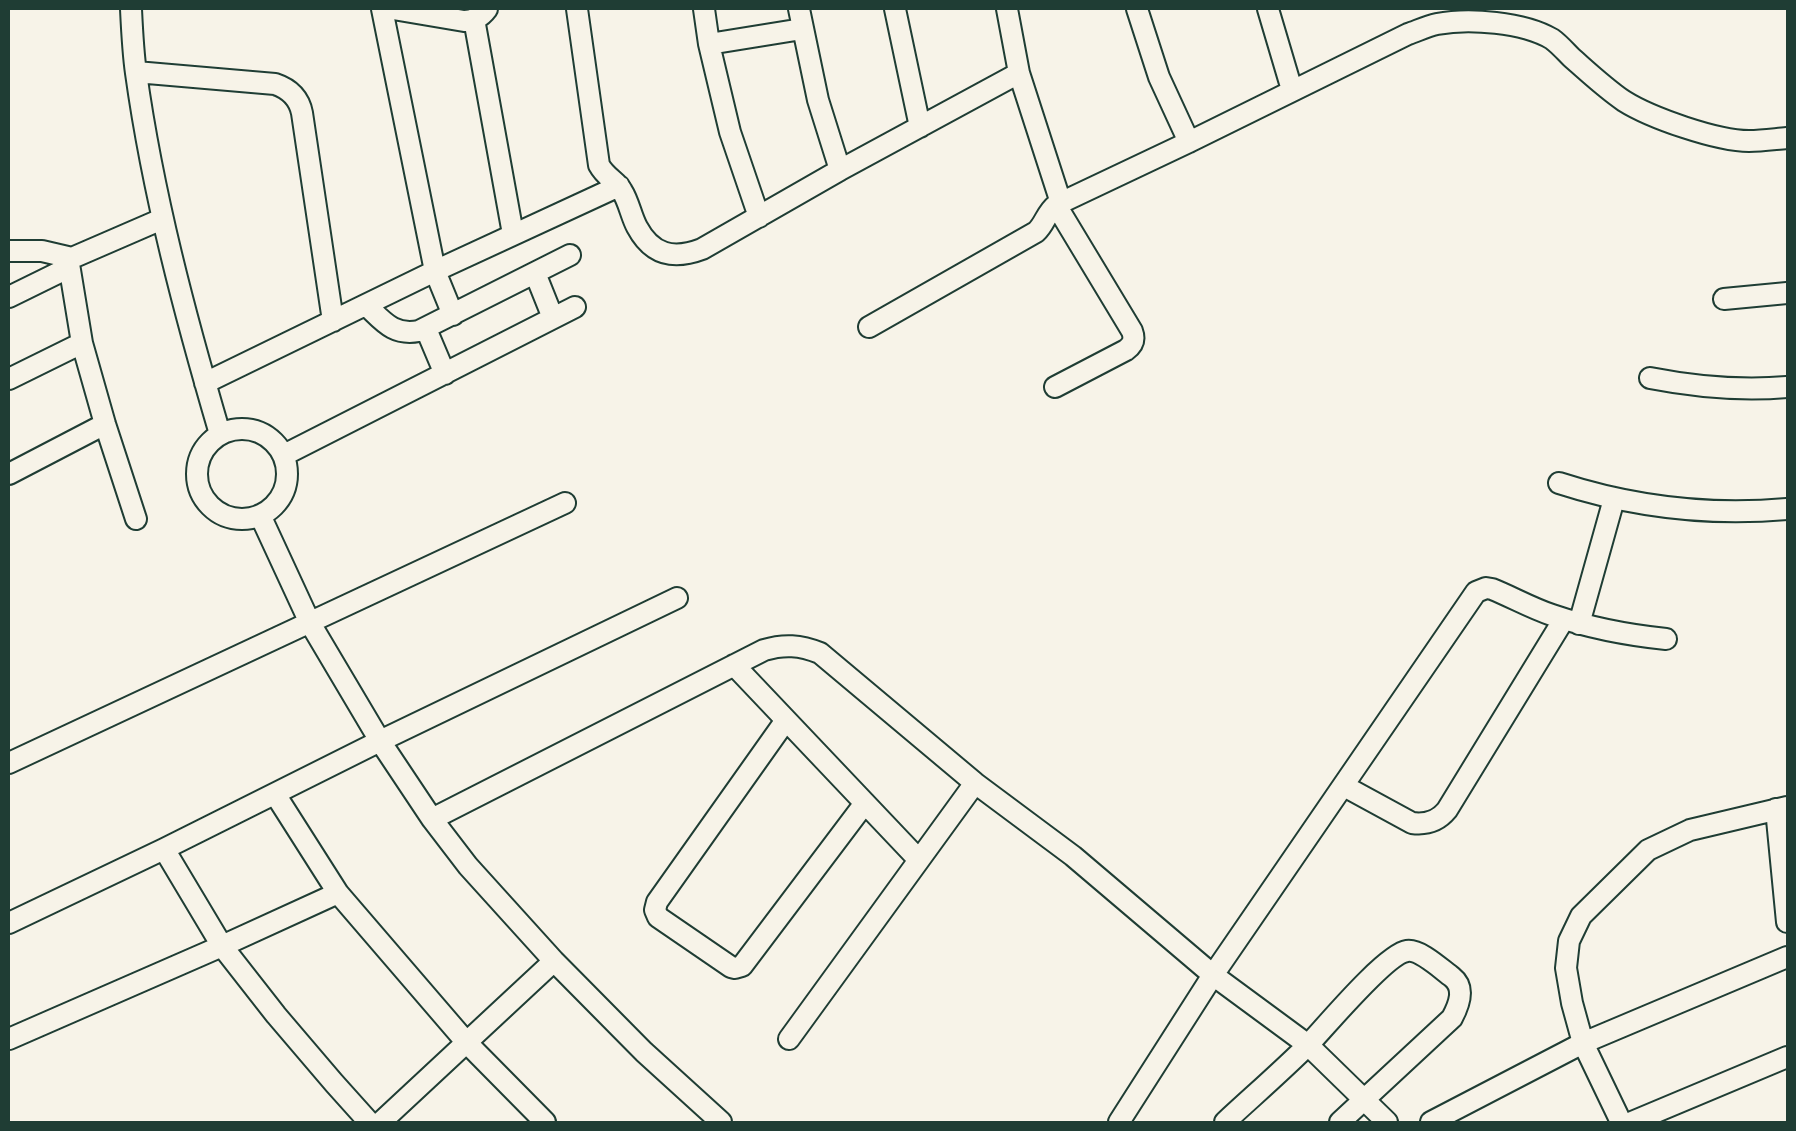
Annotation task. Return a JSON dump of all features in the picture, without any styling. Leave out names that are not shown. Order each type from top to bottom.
[{"type":"street","points":[[131,9],[136,72],[162,219],[220,434]]},
{"type":"street","points":[[382,9],[435,271],[453,315]]},
{"type":"street","points":[[393,9],[464,20],[481,14],[513,234]]},
{"type":"street","points":[[577,9],[597,158],[603,172],[623,192],[636,226],[644,237],[652,246],[663,253],[676,256],[690,254],[702,249],[840,170],[1019,73]]},
{"type":"street","points":[[704,9],[730,132],[759,217]]},
{"type":"street","points":[[799,9],[818,100],[840,170]]},
{"type":"street","points":[[895,9],[920,127]]},
{"type":"street","points":[[1007,9],[1019,73],[1058,204],[1132,331],[1133,339],[1130,347],[1126,350],[1055,388]]},
{"type":"street","points":[[1137,9],[1159,77],[1189,142]]},
{"type":"street","points":[[1268,9],[1292,90]]},
{"type":"street","points":[[869,327],[1036,232],[1044,223],[1048,213],[1058,204],[1408,34],[1437,24],[1473,22],[1508,24],[1534,30],[1553,40],[1605,87],[1646,113],[1677,125],[1731,139],[1748,142],[1787,138]]},
{"type":"street","points":[[710,44],[802,30]]},
{"type":"street","points":[[136,72],[275,84],[288,90],[298,100],[302,113],[333,321]]},
{"type":"street","points":[[205,383],[435,271],[619,186]]},
{"type":"street","points":[[9,297],[76,257],[162,219]]},
{"type":"street","points":[[9,251],[42,251],[68,263]]},
{"type":"street","points":[[366,305],[392,329],[410,333],[426,329],[570,255]]},
{"type":"street","points":[[68,263],[82,343],[105,424],[136,519]]},
{"type":"street","points":[[535,273],[553,318]]},
{"type":"street","points":[[1724,299],[1787,293]]},
{"type":"street","points":[[284,456],[574,307]]},
{"type":"street","points":[[426,329],[445,374]]},
{"type":"street","points":[[9,379],[82,343]]},
{"type":"street","points":[[1650,378],[1698,387],[1728,389],[1787,387]]},
{"type":"street","points":[[9,474],[105,424]]},
{"type":"street","points":[[234,429],[249,429],[263,434],[276,443],[284,456],[287,469],[282,495],[274,506],[260,515],[247,519],[232,518],[217,512],[205,501],[198,487],[196,472],[199,457],[208,443],[220,434],[234,429]]},
{"type":"street","points":[[1559,484],[1614,499],[1687,510],[1724,512],[1787,510]]},
{"type":"street","points":[[1344,786],[1412,823],[1425,824],[1437,820],[1447,810],[1571,621],[1614,499]]},
{"type":"street","points":[[9,763],[565,502]]},
{"type":"street","points":[[260,515],[310,623],[380,741],[432,819],[468,866],[554,961],[644,1052],[721,1122]]},
{"type":"street","points":[[1119,1122],[1214,975],[1476,592],[1486,588],[1492,589],[1524,604],[1571,621],[1627,634],[1666,639]]},
{"type":"street","points":[[9,923],[677,598]]},
{"type":"street","points":[[432,819],[764,650],[776,647],[799,646],[820,653],[975,783],[1073,856],[1214,975],[1308,1045],[1387,1122]]},
{"type":"street","points":[[734,665],[919,860]]},
{"type":"street","points":[[786,720],[657,902],[655,910],[658,917],[731,967],[742,966],[865,803]]},
{"type":"street","points":[[789,1039],[975,783]]},
{"type":"street","points":[[275,794],[338,893],[467,1043],[545,1122]]},
{"type":"street","points":[[1620,1122],[1583,1043],[1572,1003],[1566,968],[1569,941],[1580,916],[1648,850],[1690,830],[1782,808],[1787,922]]},
{"type":"street","points":[[164,849],[222,946],[282,1022],[369,1122]]},
{"type":"street","points":[[9,1039],[338,893]]},
{"type":"street","points":[[1225,1122],[1308,1045],[1375,974],[1400,953],[1408,950],[1418,952],[1456,981],[1460,1004],[1452,1018],[1340,1122]]},
{"type":"street","points":[[1431,1122],[1583,1043],[1787,957]]},
{"type":"street","points":[[381,1122],[554,961]]},
{"type":"street","points":[[1632,1122],[1787,1057]]}]
